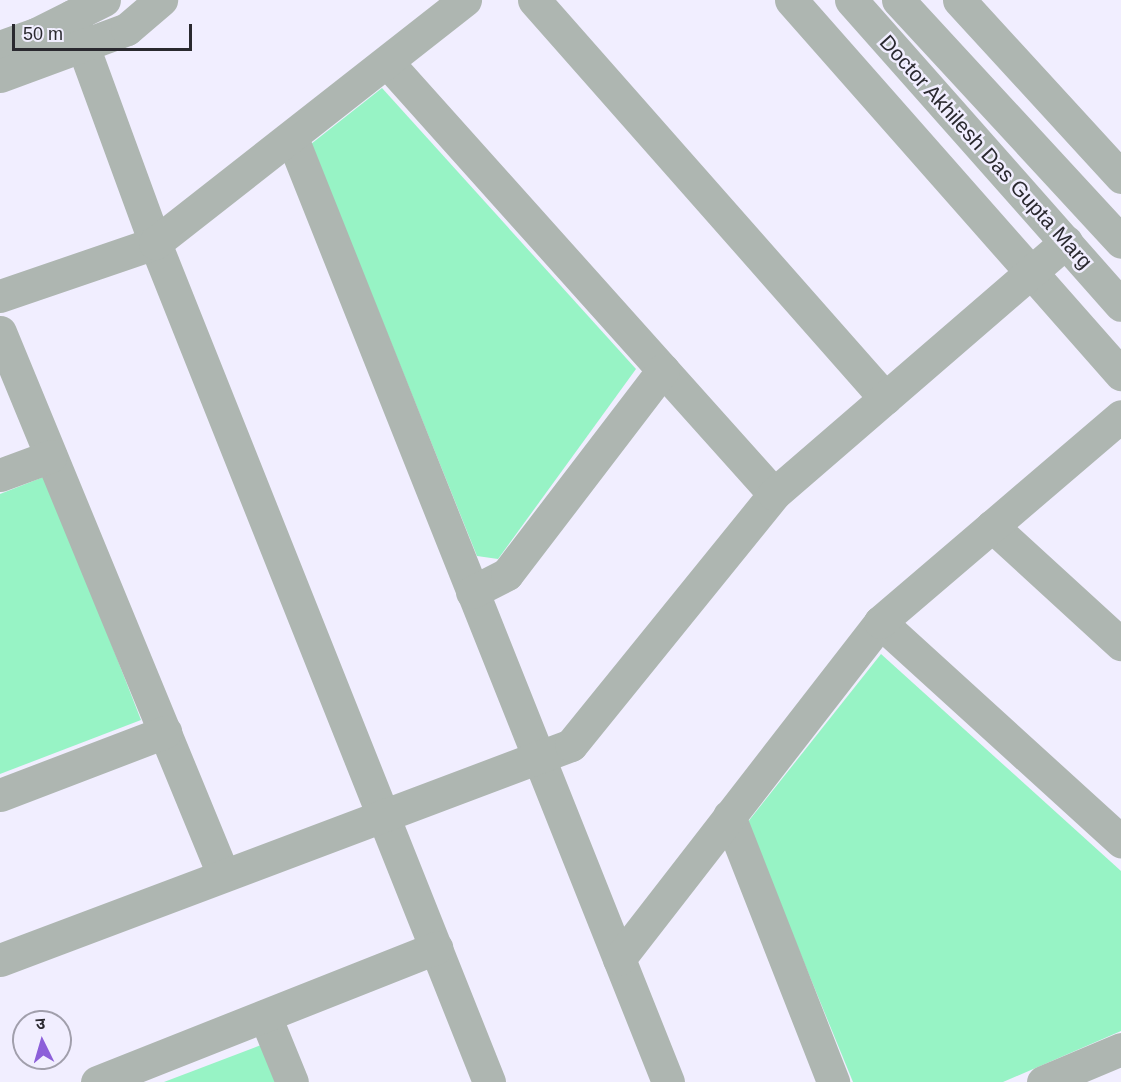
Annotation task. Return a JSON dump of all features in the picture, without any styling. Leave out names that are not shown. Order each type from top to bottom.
[{"type":"street","points":[[0,76],[77,31],[104,0]]},
{"type":"street","points":[[0,46],[77,31],[127,29],[161,0]]},
{"type":"street","points":[[0,296],[155,243],[292,138],[465,0]]},
{"type":"street","points":[[534,0],[885,398]]},
{"type":"street","points":[[790,0],[1121,374]]},
{"type":"street","name":"Doctor Akhilesh Das Gupta Marg","points":[[898,0],[1121,242]]},
{"type":"street","points":[[959,0],[1121,177]]},
{"type":"street","name":"Doctor Akhilesh Das Gupta Marg","points":[[854,1],[1121,305]]},
{"type":"street","points":[[77,31],[155,243],[489,1082]]},
{"type":"street","points":[[387,62],[774,494]]},
{"type":"street","points":[[292,138],[668,1082]]},
{"type":"street","points":[[0,960],[223,874],[571,745],[774,494],[1066,242]]},
{"type":"street","points":[[0,332],[223,874]]},
{"type":"street","points":[[472,592],[507,574],[663,370]]},
{"type":"street","points":[[619,959],[880,622],[1121,416]]},
{"type":"street","points":[[0,475],[51,456]]},
{"type":"street","points":[[992,526],[1121,644]]},
{"type":"street","points":[[880,622],[1121,842]]},
{"type":"street","points":[[0,795],[165,732]]},
{"type":"street","points":[[729,816],[833,1082]]},
{"type":"street","points":[[97,1082],[436,948]]},
{"type":"street","points":[[265,1016],[292,1082]]},
{"type":"street","points":[[1043,1082],[1121,1049]]},
{"type":"green space","points":[[382,88],[636,369],[498,559],[477,556],[311,144]]},
{"type":"green space","points":[[46,476],[141,720],[0,774],[0,494]]},
{"type":"green space","points":[[881,654],[1121,871],[1121,1031],[1003,1082],[853,1082],[747,823]]},
{"type":"green space","points":[[261,1045],[275,1082],[164,1082]]}]
